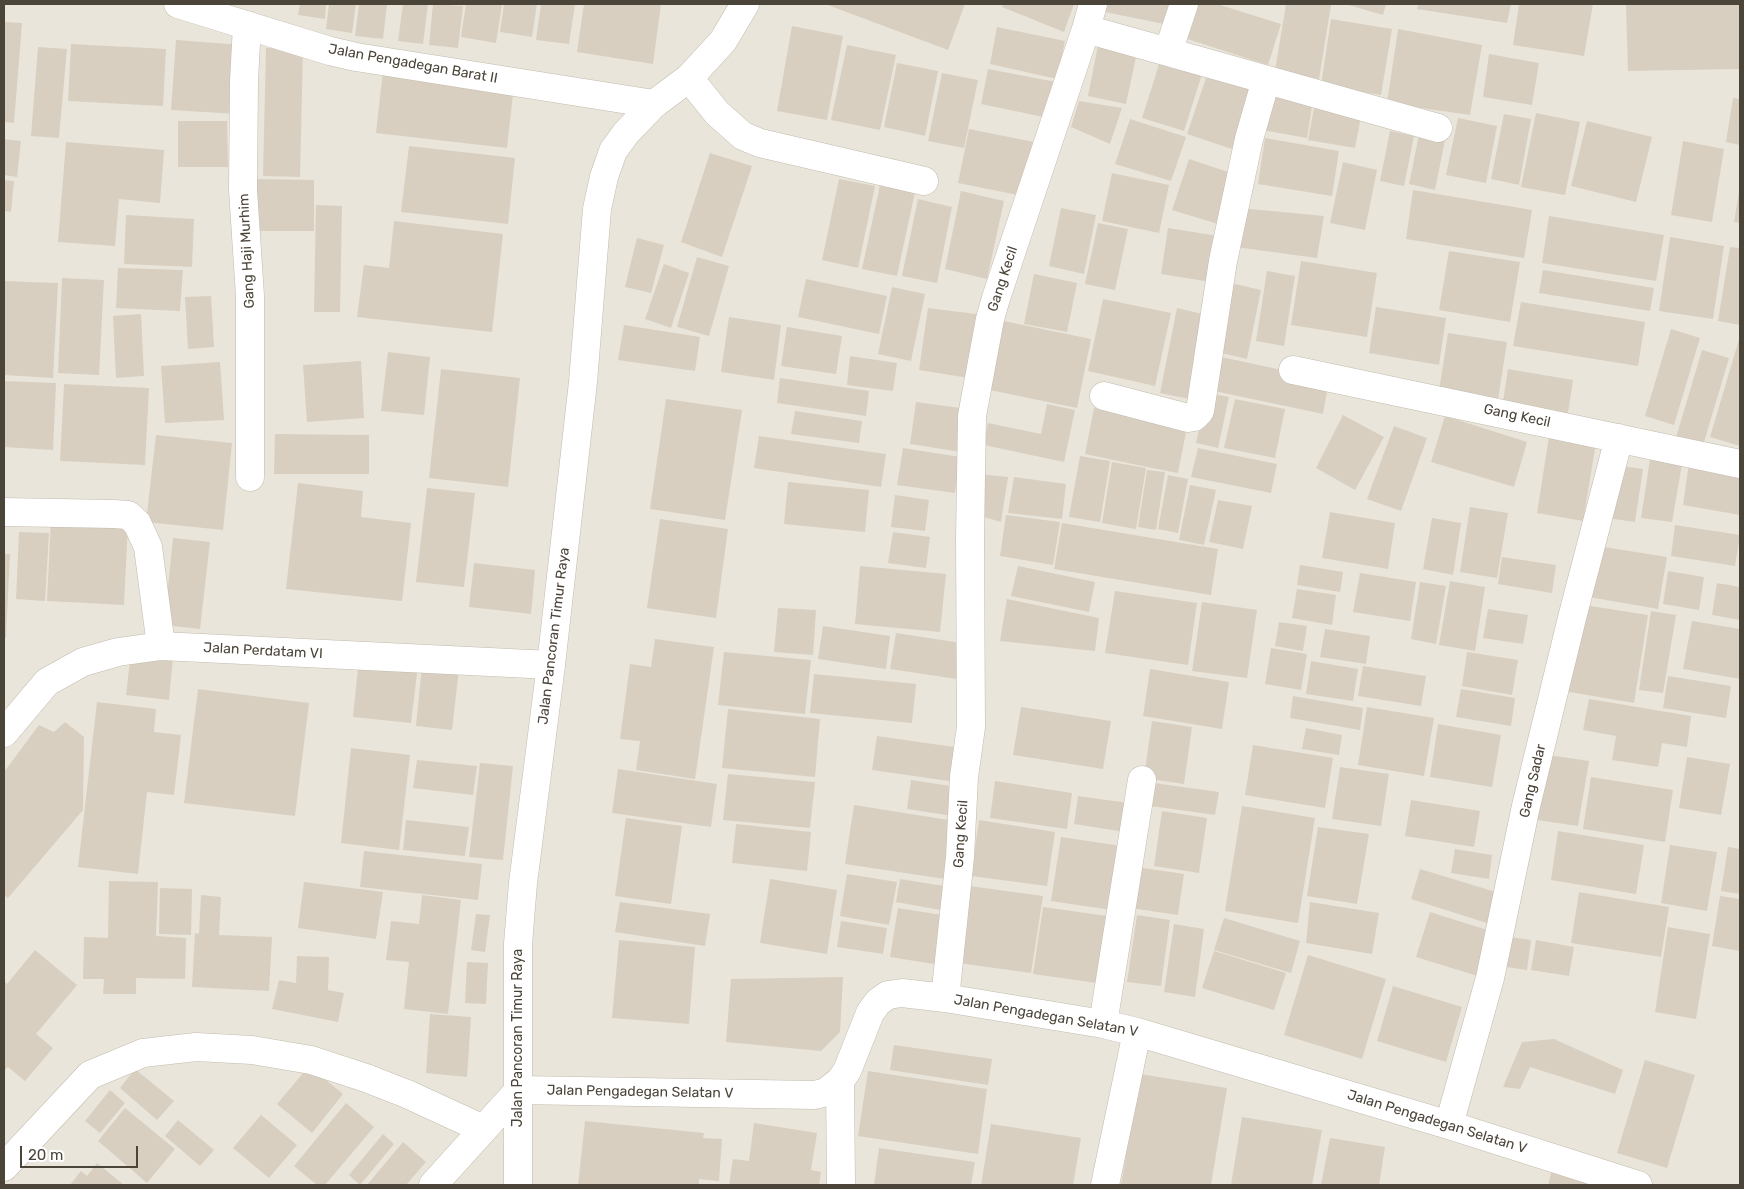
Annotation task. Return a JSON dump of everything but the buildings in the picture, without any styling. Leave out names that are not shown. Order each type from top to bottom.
[{"type":"street","name":"Jalan Pengadegan Barat II","points":[[178,4],[330,51],[356,57],[654,104]]},
{"type":"street","name":"Jalan Pancoran Timur Raya","points":[[518,1185],[519,936],[523,883],[551,666],[583,382],[597,209],[604,177],[613,151],[626,133],[654,104],[689,78],[723,41],[745,4]]},
{"type":"street","points":[[1168,52],[1184,4]]},
{"type":"street","name":"Gang Kecil","points":[[945,998],[960,857],[964,777],[971,727],[970,538],[972,416],[990,319],[1089,17],[1168,52],[1438,128]]},
{"type":"street","name":"Gang Haji Murhim","points":[[247,25],[244,81],[243,190],[250,296],[250,477]]},
{"type":"street","points":[[689,78],[717,113],[743,136],[760,144],[924,181]]},
{"type":"street","points":[[1104,396],[1188,418],[1194,417],[1200,411],[1223,261],[1249,139],[1266,80]]},
{"type":"street","name":"Gang Kecil","points":[[1293,370],[1740,464]]},
{"type":"street","name":"Gang Sadar","points":[[1448,1124],[1490,978],[1526,806],[1619,438]]},
{"type":"street","points":[[4,512],[128,515],[137,522],[148,547],[161,646]]},
{"type":"street","name":"Jalan Perdatam VI","points":[[4,733],[47,682],[83,662],[118,652],[161,646],[551,666]]},
{"type":"street","points":[[1103,1024],[1142,780]]},
{"type":"street","name":"Jalan Pengadegan Selatan V","points":[[519,1090],[815,1095],[826,1092],[840,1081],[847,1071],[870,1013],[878,1002],[888,995],[902,993],[945,998],[1103,1024],[1137,1032],[1448,1124],[1638,1185]]},
{"type":"street","points":[[1105,1185],[1137,1032]]},
{"type":"street","points":[[4,1167],[90,1075],[143,1053],[196,1047],[252,1050],[311,1060],[407,1094],[483,1129]]},
{"type":"street","points":[[840,1081],[841,1185]]},
{"type":"street","points":[[433,1185],[519,1090]]},
{"type":"shaded area","points":[[4,4],[1740,4],[1740,1185],[4,1185]]}]
